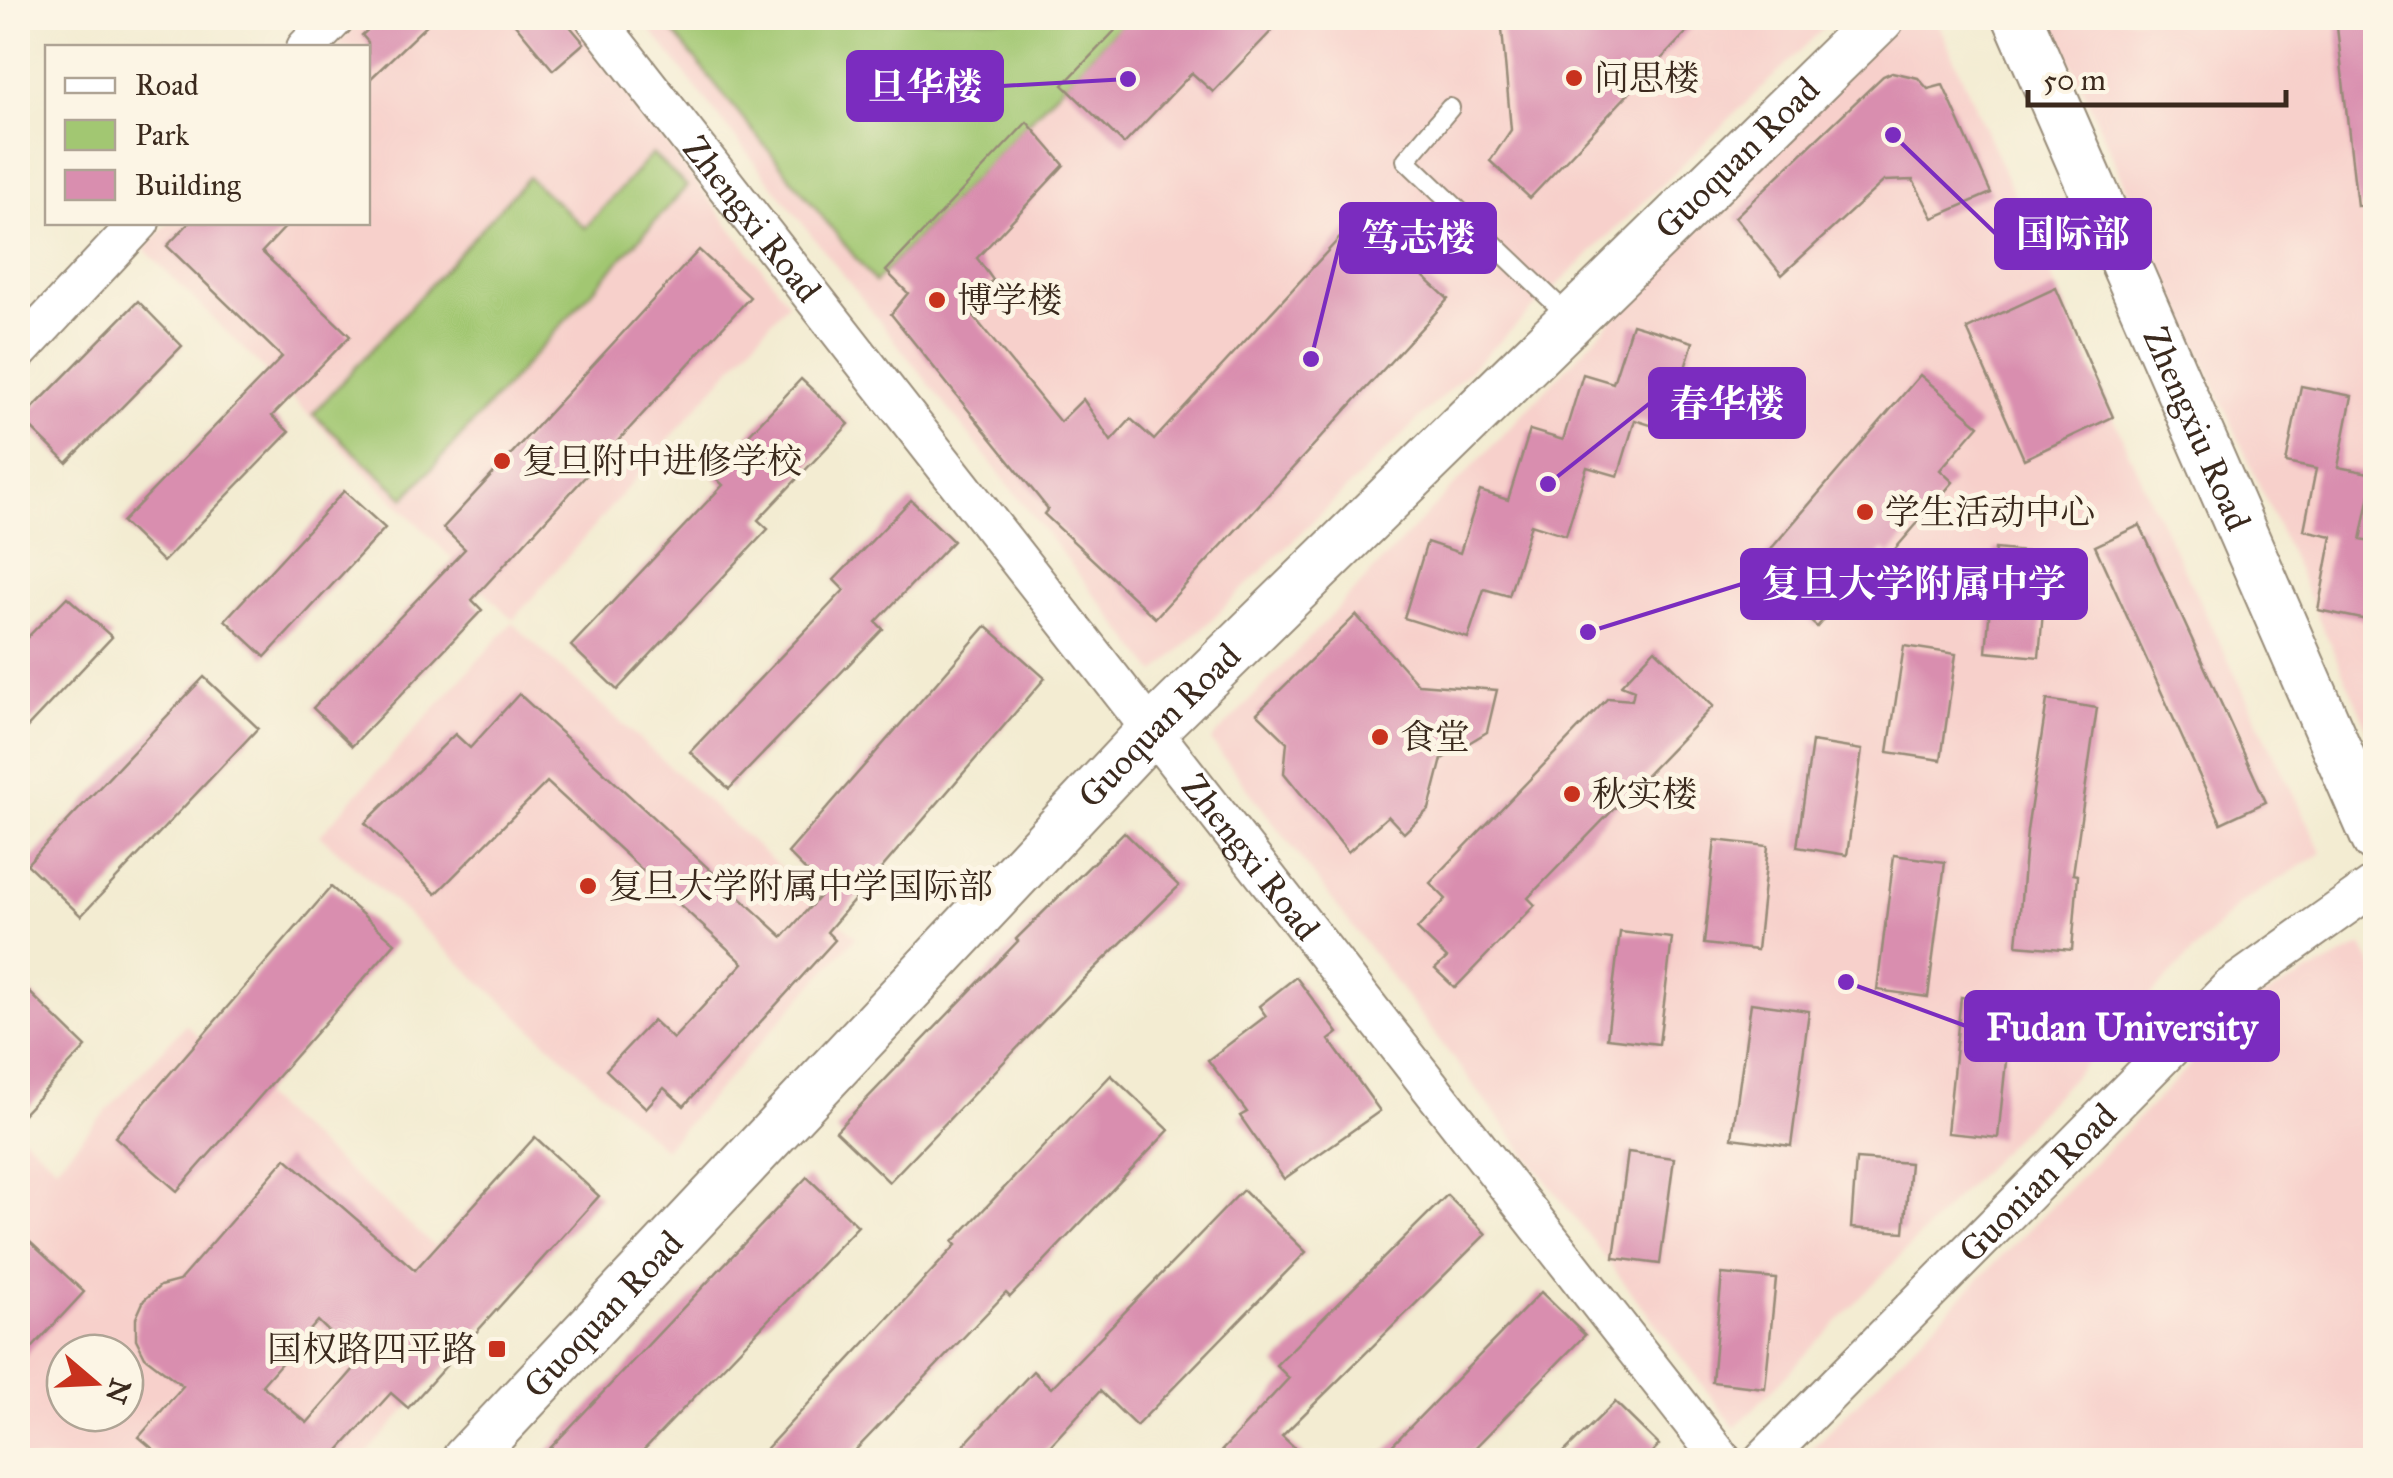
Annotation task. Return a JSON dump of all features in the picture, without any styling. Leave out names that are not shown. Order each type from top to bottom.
[{"type":"street","points":[[309,45],[334,18]]},
{"type":"street","name":"Zhengxi Road","points":[[595,18],[1722,1460]]},
{"type":"street","name":"Guoquan Road","points":[[466,1460],[1153,728],[1880,18]]},
{"type":"street","name":"Zhengxiu Road","points":[[2018,18],[2376,839]]},
{"type":"street","points":[[18,352],[137,225]]},
{"type":"street","name":"Guonian Road","points":[[1763,1460],[2230,988],[2376,884]]},
{"type":"lane","points":[[1450,108],[1406,160],[1572,319]]},
{"type":"shaded area","name":"复旦附中进修学校","points":[[363,18],[570,18],[788,302],[513,620],[144,249],[167,225],[370,225],[370,45],[337,45]]},
{"type":"shaded area","points":[[641,18],[1834,18],[1156,673]]},
{"type":"shaded area","points":[[1900,18],[1936,18],[2146,491],[2322,853],[2238,905],[1735,1428],[1211,741]]},
{"type":"shaded area","points":[[2051,18],[2375,18],[2375,745],[2220,397]]},
{"type":"shaded area","name":"复旦大学附属中学国际部","points":[[512,623],[856,937],[664,1149],[320,835]]},
{"type":"shaded area","points":[[2362,946],[2376,974],[2375,1460],[1800,1460],[2253,1002]]},
{"type":"shaded area","points":[[186,1024],[278,1111],[435,1247],[351,1342],[408,1408],[361,1460],[18,1460],[18,1132],[56,1166]]},
{"type":"green space","points":[[662,18],[1127,18],[875,282]]},
{"type":"green space","points":[[652,154],[687,186],[405,498],[313,414],[528,177],[585,228]]},
{"type":"building","points":[[381,18],[434,18],[370,79],[370,45],[362,35]]},
{"type":"building","points":[[510,18],[563,18],[584,43],[553,70]]},
{"type":"building","points":[[1127,18],[1284,18],[1213,92],[1192,73],[1124,144],[1063,85]]},
{"type":"building","name":"问思楼","points":[[1501,18],[1700,18],[1530,198],[1490,161],[1511,130]]},
{"type":"building","points":[[2336,18],[2376,18],[2376,205],[2357,206]]},
{"type":"building","points":[[1892,72],[1918,78],[1928,89],[1943,85],[1991,193],[1933,218],[1913,180],[1884,181],[1782,275],[1735,217],[1883,76]]},
{"type":"building","points":[[1027,122],[1064,165],[977,258],[993,280],[965,306],[1060,422],[1083,399],[1111,441],[1131,419],[1154,440],[1359,217],[1448,299],[1155,618],[1044,514],[1048,509],[891,314],[908,293],[886,271]]},
{"type":"building","points":[[187,225],[287,225],[262,252],[350,336],[272,416],[289,432],[163,562],[122,522],[282,357],[167,246]]},
{"type":"building","points":[[699,250],[750,297],[472,600],[482,610],[352,746],[313,708],[465,549],[443,528]]},
{"type":"building","points":[[2056,288],[2113,417],[2024,459],[1967,329]]},
{"type":"building","points":[[138,301],[182,346],[67,463],[22,419]]},
{"type":"building","points":[[1632,324],[1693,342],[1666,430],[1635,420],[1618,476],[1587,467],[1566,535],[1531,524],[1509,596],[1484,589],[1468,638],[1404,618],[1427,542],[1460,553],[1480,491],[1508,500],[1530,430],[1563,440],[1583,374],[1613,383]]},
{"type":"building","name":"学生活动中心","points":[[1920,375],[1979,425],[1940,470],[1953,482],[1890,555],[1884,549],[1817,627],[1771,587],[1777,580],[1758,564]]},
{"type":"building","points":[[801,379],[849,424],[758,520],[768,529],[617,690],[571,646],[723,485],[712,474]]},
{"type":"building","points":[[2301,386],[2352,396],[2338,467],[2374,474],[2361,540],[2376,543],[2376,605],[2372,621],[2318,610],[2332,536],[2304,530],[2316,469],[2286,463]]},
{"type":"building","points":[[344,491],[385,528],[265,657],[225,620]]},
{"type":"building","points":[[911,500],[953,541],[876,622],[883,629],[729,789],[690,752],[844,590],[834,580]]},
{"type":"building","points":[[2140,525],[2266,802],[2221,823],[2095,546]]},
{"type":"building","points":[[1995,549],[2048,554],[2039,657],[1986,652]]},
{"type":"building","points":[[67,597],[112,637],[18,737],[18,647]]},
{"type":"building","name":"食堂","points":[[1356,615],[1418,684],[1497,690],[1487,732],[1442,759],[1429,809],[1404,833],[1388,816],[1348,852],[1284,773],[1287,742],[1257,713]]},
{"type":"building","points":[[986,626],[1045,678],[827,932],[835,940],[684,1106],[664,1088],[646,1108],[606,1070],[653,1020],[673,1039],[743,963],[547,782],[436,894],[365,823],[455,734],[470,748],[519,694],[783,937],[825,890],[788,853]]},
{"type":"building","points":[[1904,646],[1956,654],[1941,760],[1888,752]]},
{"type":"building","name":"秋实楼","points":[[1655,649],[1713,706],[1528,898],[1535,905],[1455,988],[1435,969],[1447,958],[1417,929],[1446,899],[1430,883],[1608,698],[1632,700],[1634,690],[1621,685]]},
{"type":"building","points":[[204,677],[258,728],[81,916],[27,864]]},
{"type":"building","points":[[2047,700],[2097,708],[2073,874],[2078,875],[2072,950],[2017,945],[2027,831]]},
{"type":"building","points":[[1812,742],[1862,750],[1847,855],[1797,847]]},
{"type":"building","points":[[1124,832],[1179,886],[889,1182],[836,1131],[1016,939]]},
{"type":"building","points":[[1715,840],[1768,846],[1757,950],[1704,944]]},
{"type":"building","points":[[1894,855],[1945,862],[1928,997],[1877,990]]},
{"type":"building","points":[[331,887],[395,943],[177,1191],[115,1137]]},
{"type":"building","points":[[1620,932],[1672,938],[1659,1044],[1607,1038]]},
{"type":"building","points":[[1296,977],[1338,1033],[1329,1040],[1380,1111],[1284,1179],[1240,1116],[1247,1112],[1208,1060],[1266,1016],[1259,1006]]},
{"type":"building","points":[[18,981],[86,1047],[18,1119]]},
{"type":"building","points":[[1961,997],[2012,1003],[1998,1138],[1947,1133]]},
{"type":"building","points":[[1751,1003],[1809,1011],[1791,1146],[1732,1138]]},
{"type":"building","points":[[1111,1075],[1169,1130],[1010,1297],[1006,1293],[846,1460],[756,1460],[956,1245],[953,1242]]},
{"type":"building","points":[[535,1137],[599,1196],[408,1408],[391,1393],[330,1460],[166,1460],[139,1437],[183,1386],[145,1357],[145,1333],[136,1333],[136,1318],[144,1300],[160,1286],[179,1281],[286,1158],[415,1270]],"holes":[[[318,1321],[360,1362],[307,1423],[262,1385]]]},
{"type":"building","points":[[1628,1152],[1674,1158],[1660,1264],[1614,1258]]},
{"type":"building","points":[[1856,1159],[1910,1163],[1904,1232],[1851,1228]]},
{"type":"building","points":[[807,1177],[858,1226],[634,1460],[539,1460]]},
{"type":"building","points":[[1243,1190],[1306,1252],[1136,1426],[1100,1391],[1037,1460],[950,1460],[1033,1371],[1051,1388]]},
{"type":"building","points":[[1447,1195],[1486,1234],[1282,1436],[1308,1460],[1213,1460],[1289,1378],[1276,1365]]},
{"type":"building","points":[[30,1242],[84,1292],[18,1363],[18,1255]]},
{"type":"building","points":[[1722,1274],[1776,1279],[1765,1388],[1712,1382]]},
{"type":"building","points":[[1541,1292],[1585,1335],[1463,1460],[1378,1460]]},
{"type":"building","points":[[1615,1402],[1659,1445],[1644,1460],[1556,1460]]},
{"type":"place","name":"问思楼","points":[[1574,78]]},
{"type":"place","name":"旦华楼","points":[[1128,79]]},
{"type":"place","name":"国际部","points":[[1893,135]]},
{"type":"place","name":"博学楼","points":[[937,300]]},
{"type":"place","name":"笃志楼","points":[[1311,359]]},
{"type":"place","name":"复旦附中进修学校","points":[[502,461]]},
{"type":"place","name":"春华楼","points":[[1548,484]]},
{"type":"place","name":"学生活动中心","points":[[1865,512]]},
{"type":"place","name":"复旦大学附属中学","points":[[1588,632]]},
{"type":"place","name":"食堂","points":[[1380,737]]},
{"type":"place","name":"秋实楼","points":[[1572,794]]},
{"type":"place","name":"复旦大学附属中学国际部","points":[[588,886]]},
{"type":"place","name":"Fudan University","points":[[1846,982]]},
{"type":"place","name":"国权路四平路","points":[[497,1349]]}]
